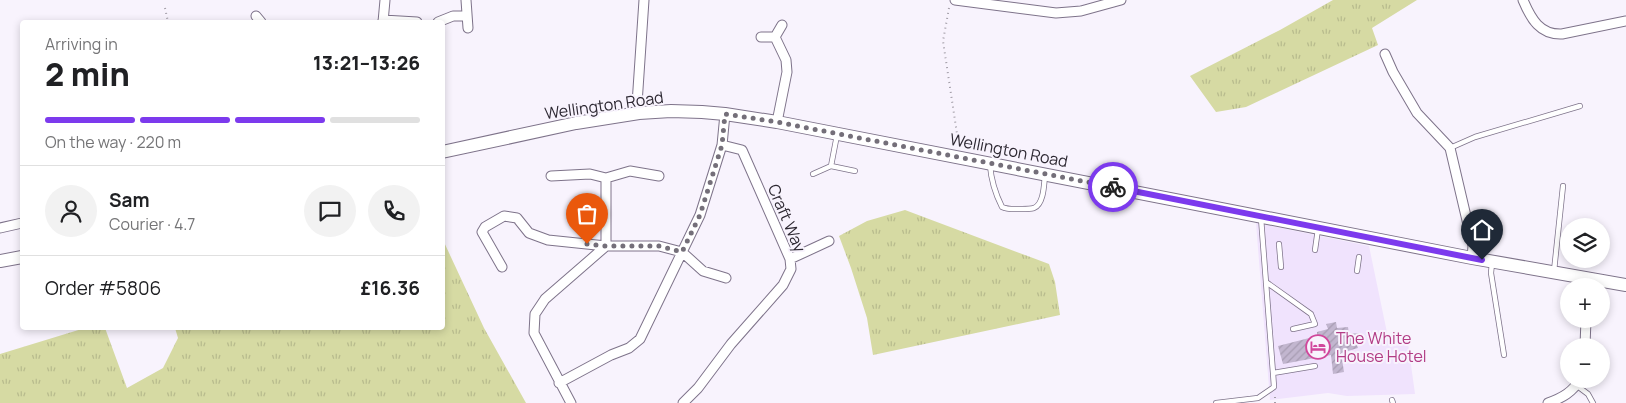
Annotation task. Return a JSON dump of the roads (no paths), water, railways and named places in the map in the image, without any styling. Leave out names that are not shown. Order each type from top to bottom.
[{"type":"street","points":[[383,20],[385,0]]},
{"type":"street","points":[[466,0],[468,28]]},
{"type":"street","points":[[639,113],[644,0]]},
{"type":"street","points":[[955,0],[1056,13],[1082,11],[1121,0]]},
{"type":"street","points":[[1523,0],[1535,23],[1552,34],[1562,34],[1626,21]]},
{"type":"street","points":[[443,20],[453,16],[467,16]]},
{"type":"street","points":[[775,37],[782,25]]},
{"type":"street","points":[[761,37],[775,37]]},
{"type":"street","points":[[775,37],[786,60],[787,72],[777,122]]},
{"type":"street","points":[[1385,54],[1393,72],[1417,113],[1450,148],[1473,246],[1472,258]]},
{"type":"street","name":"Wellington Road","points":[[445,151],[576,123],[639,113],[671,111],[725,114],[959,156],[1577,278]]},
{"type":"street","points":[[559,383],[611,355],[629,348],[640,339],[700,215],[722,145],[725,114]]},
{"type":"street","name":"Craft Way","points":[[683,403],[698,388],[730,344],[783,285],[790,269],[790,259],[742,150],[722,145]]},
{"type":"street","points":[[551,176],[590,174],[606,178],[630,171],[659,176]]},
{"type":"street","points":[[570,403],[534,333],[535,314],[545,299],[606,246],[606,178]]},
{"type":"street","points":[[502,267],[482,232],[485,226],[504,216],[517,218],[529,233],[548,240],[606,246],[659,246],[682,252],[703,271],[726,278]]},
{"type":"street","points":[[0,228],[20,223]]},
{"type":"street","points":[[790,259],[829,241]]},
{"type":"street","points":[[0,261],[20,257]]},
{"type":"street","name":"Wellington Road","points":[[1610,284],[1626,285]]},
{"type":"street","points":[[1548,403],[1561,398],[1572,388]]},
{"type":"lane","points":[[1450,148],[1475,137],[1580,106]]},
{"type":"lane","points":[[831,166],[837,133]]},
{"type":"lane","points":[[990,163],[990,173],[999,202],[1005,209],[1032,208],[1036,206],[1043,189],[1045,173]]},
{"type":"lane","points":[[813,174],[831,166],[855,171]]},
{"type":"lane","points":[[1554,272],[1562,186]]},
{"type":"lane","points":[[1216,403],[1258,398],[1274,387],[1261,216]]},
{"type":"lane","points":[[1315,250],[1318,228]]},
{"type":"lane","points":[[1279,244],[1281,267]]},
{"type":"lane","points":[[1357,271],[1359,257]]},
{"type":"lane","points":[[1492,261],[1491,273],[1504,355]]},
{"type":"lane","points":[[1266,282],[1311,314],[1315,324],[1293,329]]},
{"type":"lane","points":[[1273,373],[1316,366]]},
{"type":"lane","points":[[1583,388],[1593,403]]},
{"type":"place","name":"The White House Hotel","points":[[1318,347]]}]
